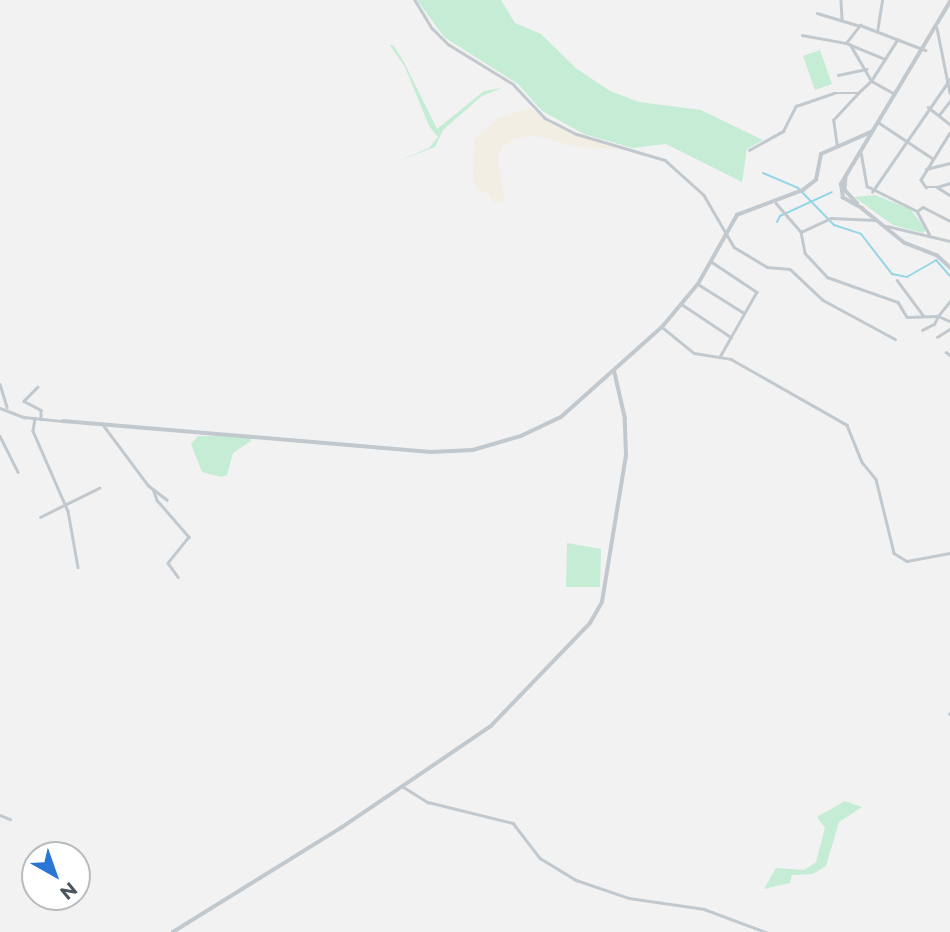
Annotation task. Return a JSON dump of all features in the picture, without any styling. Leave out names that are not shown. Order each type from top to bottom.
[{"type":"street","points":[[415,0],[432,29],[448,44],[513,84],[545,118],[577,134],[659,157],[704,195],[725,236],[767,267],[789,269],[823,300],[895,339]]},
{"type":"street","points":[[841,0],[842,19]]},
{"type":"street","points":[[877,32],[882,0]]},
{"type":"street","points":[[950,2],[925,51],[848,170],[845,190],[863,209],[905,243],[937,255],[950,267]]},
{"type":"street","points":[[817,13],[842,19],[925,51]]},
{"type":"street","points":[[848,43],[858,25]]},
{"type":"street","points":[[937,28],[950,93]]},
{"type":"street","points":[[802,35],[848,43],[885,59]]},
{"type":"street","points":[[837,147],[834,118],[871,81],[897,40]]},
{"type":"street","points":[[848,43],[871,81],[896,95]]},
{"type":"street","points":[[838,75],[866,69]]},
{"type":"street","points":[[872,191],[949,80]]},
{"type":"street","points":[[749,150],[783,131],[796,106],[834,93],[858,93]]},
{"type":"street","points":[[939,115],[950,101]]},
{"type":"street","points":[[928,107],[950,124]]},
{"type":"street","points":[[878,122],[932,158]]},
{"type":"street","points":[[0,408],[41,419],[453,452],[497,444],[544,426],[576,406],[662,327],[698,284],[725,236],[746,208],[776,203],[800,192],[816,180],[819,156],[871,132]]},
{"type":"street","points":[[950,132],[926,169],[923,185],[937,187],[950,195]]},
{"type":"street","points":[[860,149],[863,179],[872,191],[917,211],[929,234]]},
{"type":"street","points":[[926,169],[950,163]]},
{"type":"street","points":[[937,187],[950,183]]},
{"type":"street","points":[[776,203],[800,232],[805,253],[827,277],[898,302],[907,317],[938,316],[950,321]]},
{"type":"street","points":[[917,211],[923,207],[950,221]]},
{"type":"street","points":[[800,232],[831,218],[879,220]]},
{"type":"street","points":[[887,226],[950,241]]},
{"type":"street","points":[[712,262],[757,292],[720,357]]},
{"type":"street","points":[[897,280],[923,315]]},
{"type":"street","points":[[698,284],[744,313]]},
{"type":"street","points":[[922,330],[934,324],[950,301]]},
{"type":"street","points":[[683,305],[731,337]]},
{"type":"street","points":[[662,327],[694,353],[720,357],[850,428],[862,462],[876,479],[892,548],[900,559],[950,553]]},
{"type":"street","points":[[937,337],[950,329]]},
{"type":"street","points":[[946,352],[950,355]]},
{"type":"street","points":[[173,932],[491,726],[597,613],[627,437],[614,371]]},
{"type":"street","points":[[0,384],[7,409]]},
{"type":"street","points":[[38,387],[24,401],[41,410],[41,419]]},
{"type":"street","points":[[35,418],[33,431],[65,507],[78,567]]},
{"type":"street","points":[[104,425],[153,489],[167,500]]},
{"type":"street","points":[[0,436],[18,472]]},
{"type":"street","points":[[40,517],[99,488]]},
{"type":"street","points":[[153,489],[157,500],[189,537],[168,563],[178,577]]},
{"type":"street","points":[[402,786],[428,802],[513,823],[540,858],[576,880],[629,898],[704,909],[766,932]]},
{"type":"street","points":[[0,815],[10,819]]},
{"type":"green space","points":[[417,0],[501,0],[515,23],[541,34],[577,69],[610,91],[639,102],[701,110],[763,140],[747,149],[742,182],[666,144],[632,148],[584,134],[542,111],[518,84],[444,37]]},
{"type":"green space","points":[[389,44],[394,46],[404,62],[437,129],[484,91],[502,88],[482,96],[443,130],[435,147],[394,163],[429,148],[438,137],[429,126],[405,67]]},
{"type":"green space","points":[[820,50],[832,84],[815,90],[803,56]]},
{"type":"green space","points":[[875,195],[910,209],[926,229],[923,233],[893,225],[854,197]]},
{"type":"green space","points":[[198,436],[250,436],[251,441],[233,453],[227,475],[221,477],[202,472],[191,444]]},
{"type":"green space","points":[[567,543],[601,549],[600,587],[566,587]]},
{"type":"green space","points":[[845,801],[862,807],[839,822],[826,866],[813,874],[792,875],[790,883],[764,889],[776,868],[804,870],[816,862],[825,828],[817,817]]},
{"type":"sand","points":[[530,108],[555,126],[619,150],[578,147],[533,135],[514,139],[502,147],[498,157],[505,201],[494,203],[487,192],[477,190],[473,180],[474,140],[498,118]]},
{"type":"waterway","points":[[763,173],[798,188],[834,225],[861,234],[892,274],[907,277],[936,260],[950,276]]},
{"type":"waterway","points":[[777,222],[780,216],[832,192]]}]
